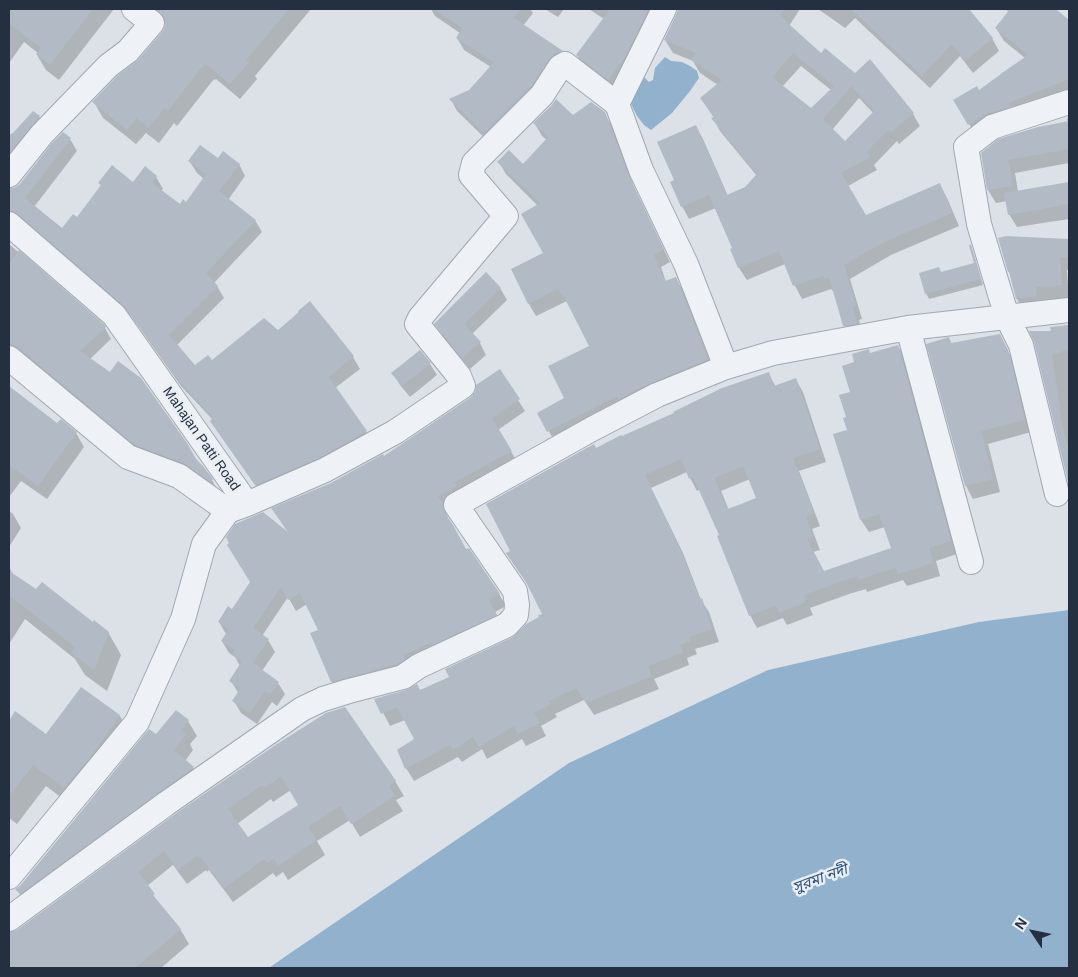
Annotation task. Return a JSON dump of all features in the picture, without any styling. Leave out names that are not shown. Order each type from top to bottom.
[{"type":"street","points":[[9,174],[49,127],[108,66],[128,51],[152,23],[134,9]]},
{"type":"street","points":[[617,104],[664,9]]},
{"type":"street","points":[[9,358],[128,457],[179,476],[237,507],[325,470],[395,432],[463,386],[459,376],[417,324],[420,318],[506,216],[471,175],[474,163],[542,95],[560,67],[565,64],[617,104],[641,170],[686,264],[726,367]]},
{"type":"street","points":[[1057,494],[1021,345],[1007,317],[979,224],[966,147],[992,128],[1069,102]]},
{"type":"street","name":"Mahajan Patti Road","points":[[9,224],[114,316],[237,507],[204,544],[182,618],[137,722],[9,877]]},
{"type":"street","points":[[9,919],[167,802],[302,709],[332,697],[403,677],[419,666],[507,625],[516,615],[515,591],[456,504],[657,395],[726,367],[773,353],[908,328],[1069,310]]},
{"type":"street","points":[[908,328],[971,562]]},
{"type":"water","points":[[665,57],[671,61],[682,62],[690,66],[697,71],[699,78],[672,113],[651,130],[637,116],[627,96],[642,75],[649,82],[653,80],[655,68]]},
{"type":"water","name":"সুরমা নদী","points":[[1069,610],[1069,968],[269,968],[569,763],[768,670],[979,622]]},
{"type":"building","points":[[9,9],[93,9],[50,65],[36,54],[41,48],[9,23]]},
{"type":"building","points":[[156,9],[289,9],[246,60],[249,62],[230,84],[204,64],[168,111],[164,108],[149,128],[136,118],[127,130],[92,102],[117,76],[138,60],[162,32],[165,26],[165,19]]},
{"type":"building","points":[[434,9],[521,9],[514,18],[563,51],[558,52],[549,59],[531,86],[484,133],[449,99],[469,90],[494,62],[456,38],[462,28]]},
{"type":"building","points":[[610,9],[640,9],[647,13],[624,58],[608,80],[576,55]]},
{"type":"building","points":[[678,9],[784,9],[780,16],[821,53],[825,48],[855,73],[870,59],[914,113],[891,132],[889,129],[867,151],[870,157],[841,173],[866,215],[940,183],[952,213],[884,242],[844,265],[856,306],[853,307],[857,324],[843,326],[829,277],[824,279],[823,276],[793,286],[779,251],[738,268],[730,249],[732,248],[709,195],[681,207],[670,182],[674,180],[657,142],[696,125],[727,195],[745,187],[757,174],[711,118],[714,117],[700,98],[722,80],[691,60],[696,53],[664,40]],"holes":[[[793,53],[834,86],[811,108],[772,77]],[[851,86],[874,111],[845,141],[823,119]]]},
{"type":"building","points":[[851,9],[969,9],[993,38],[965,61],[952,44],[922,76]]},
{"type":"building","points":[[1010,9],[1056,9],[1069,20],[1069,79],[1009,103],[1010,107],[989,112],[968,125],[953,100],[977,86],[979,90],[1028,55],[995,28]]},
{"type":"building","points":[[556,99],[573,115],[591,102],[605,112],[629,176],[664,249],[654,255],[665,281],[676,277],[708,359],[644,386],[619,399],[617,396],[547,432],[537,413],[564,398],[548,366],[589,346],[563,295],[558,289],[528,304],[511,269],[543,253],[521,214],[540,203],[497,162],[509,150],[523,164],[548,137],[533,123]]},
{"type":"building","points":[[33,111],[40,116],[9,153],[9,135]]},
{"type":"building","points":[[1069,121],[1069,149],[1008,160],[1013,186],[987,190],[981,153],[998,139],[1038,127]]},
{"type":"building","points":[[63,132],[71,138],[25,198],[62,228],[73,214],[77,217],[101,185],[98,183],[112,165],[133,182],[145,166],[157,176],[152,183],[180,204],[183,199],[186,202],[206,174],[188,161],[200,145],[218,158],[223,151],[240,164],[219,191],[256,220],[206,273],[218,286],[169,335],[195,365],[208,355],[212,360],[264,318],[278,330],[310,301],[354,356],[329,377],[367,431],[319,458],[255,485],[210,421],[213,418],[173,374],[125,307],[18,214],[9,211],[9,188],[14,188],[20,184]]},
{"type":"building","points":[[1069,182],[1069,204],[1008,215],[1004,193]]},
{"type":"building","points":[[1006,236],[1069,239],[1069,258],[1060,257],[1062,285],[1036,287],[1037,296],[1016,299],[998,238]]},
{"type":"building","points":[[969,245],[971,245],[981,279],[925,294],[919,273],[939,267],[941,272],[974,263]]},
{"type":"building","points":[[19,250],[104,324],[106,327],[80,351],[110,372],[118,361],[141,378],[187,443],[196,459],[213,479],[211,482],[184,463],[138,446],[130,441],[18,347],[9,342],[9,264]]},
{"type":"building","points":[[486,272],[501,288],[464,324],[481,342],[462,358],[434,324]]},
{"type":"building","points":[[1069,325],[1069,349],[1052,355],[1059,409],[1069,453],[1069,486],[1034,342],[1029,331],[1051,331],[1050,327]]},
{"type":"building","points":[[1000,334],[1008,350],[1025,420],[981,431],[993,479],[965,486],[926,344],[949,337],[951,343]]},
{"type":"building","points":[[898,345],[951,541],[929,548],[933,563],[898,574],[896,568],[859,579],[858,576],[804,595],[806,602],[779,613],[776,605],[749,616],[717,536],[719,535],[693,477],[689,479],[681,459],[645,475],[676,539],[700,599],[702,598],[712,629],[689,637],[691,641],[680,645],[683,652],[648,666],[652,676],[586,703],[576,688],[549,701],[551,704],[534,713],[540,723],[518,734],[514,726],[479,747],[473,737],[453,750],[450,745],[405,769],[397,750],[414,739],[397,707],[381,714],[374,699],[406,690],[417,684],[420,690],[449,677],[445,669],[513,637],[526,624],[542,614],[525,580],[506,553],[510,551],[486,504],[594,444],[596,448],[621,435],[674,413],[722,388],[769,372],[774,386],[796,378],[820,449],[793,458],[814,513],[806,516],[813,537],[807,539],[824,571],[891,548],[879,514],[860,520],[833,434],[847,430],[843,418],[846,417],[839,395],[850,392],[842,366],[854,362],[852,354],[869,349],[870,353]],"holes":[[[743,466],[756,498],[728,509],[714,478]]]},
{"type":"building","points":[[420,350],[431,363],[402,386],[391,373]]},
{"type":"building","points":[[500,369],[520,399],[492,418],[512,451],[455,482],[457,486],[438,496],[443,504],[444,512],[466,549],[469,548],[500,594],[489,600],[497,615],[432,645],[431,642],[403,655],[405,659],[397,664],[331,682],[310,633],[318,630],[300,593],[288,600],[281,587],[253,628],[269,639],[253,663],[279,682],[270,694],[265,691],[250,713],[232,701],[240,689],[229,681],[242,661],[232,655],[235,650],[221,641],[229,629],[218,622],[228,606],[232,609],[250,582],[227,545],[229,543],[226,537],[235,524],[263,512],[288,532],[271,508],[331,483],[383,454],[384,456],[471,397],[475,392],[476,385]]},
{"type":"building","points":[[9,386],[57,423],[61,419],[77,432],[38,486],[9,465]]},
{"type":"building","points":[[9,571],[36,589],[42,582],[93,622],[94,620],[109,632],[94,670],[71,653],[75,647],[9,595]]},
{"type":"building","points":[[81,687],[120,715],[89,759],[64,788],[33,765],[9,796],[9,721],[15,711],[46,734]]},
{"type":"building","points":[[345,707],[396,781],[389,786],[395,796],[351,824],[340,806],[308,827],[317,840],[278,866],[274,858],[267,863],[264,859],[224,888],[200,856],[198,858],[197,856],[178,870],[164,851],[138,872],[155,894],[153,895],[181,929],[136,968],[9,968],[9,932],[17,930],[175,814],[326,713]],"holes":[[[281,776],[298,805],[248,837],[228,809],[262,785],[264,788]]]},
{"type":"building","points":[[176,710],[189,720],[181,730],[186,734],[174,750],[194,767],[20,894],[15,889],[20,886],[148,730],[156,734]]}]
